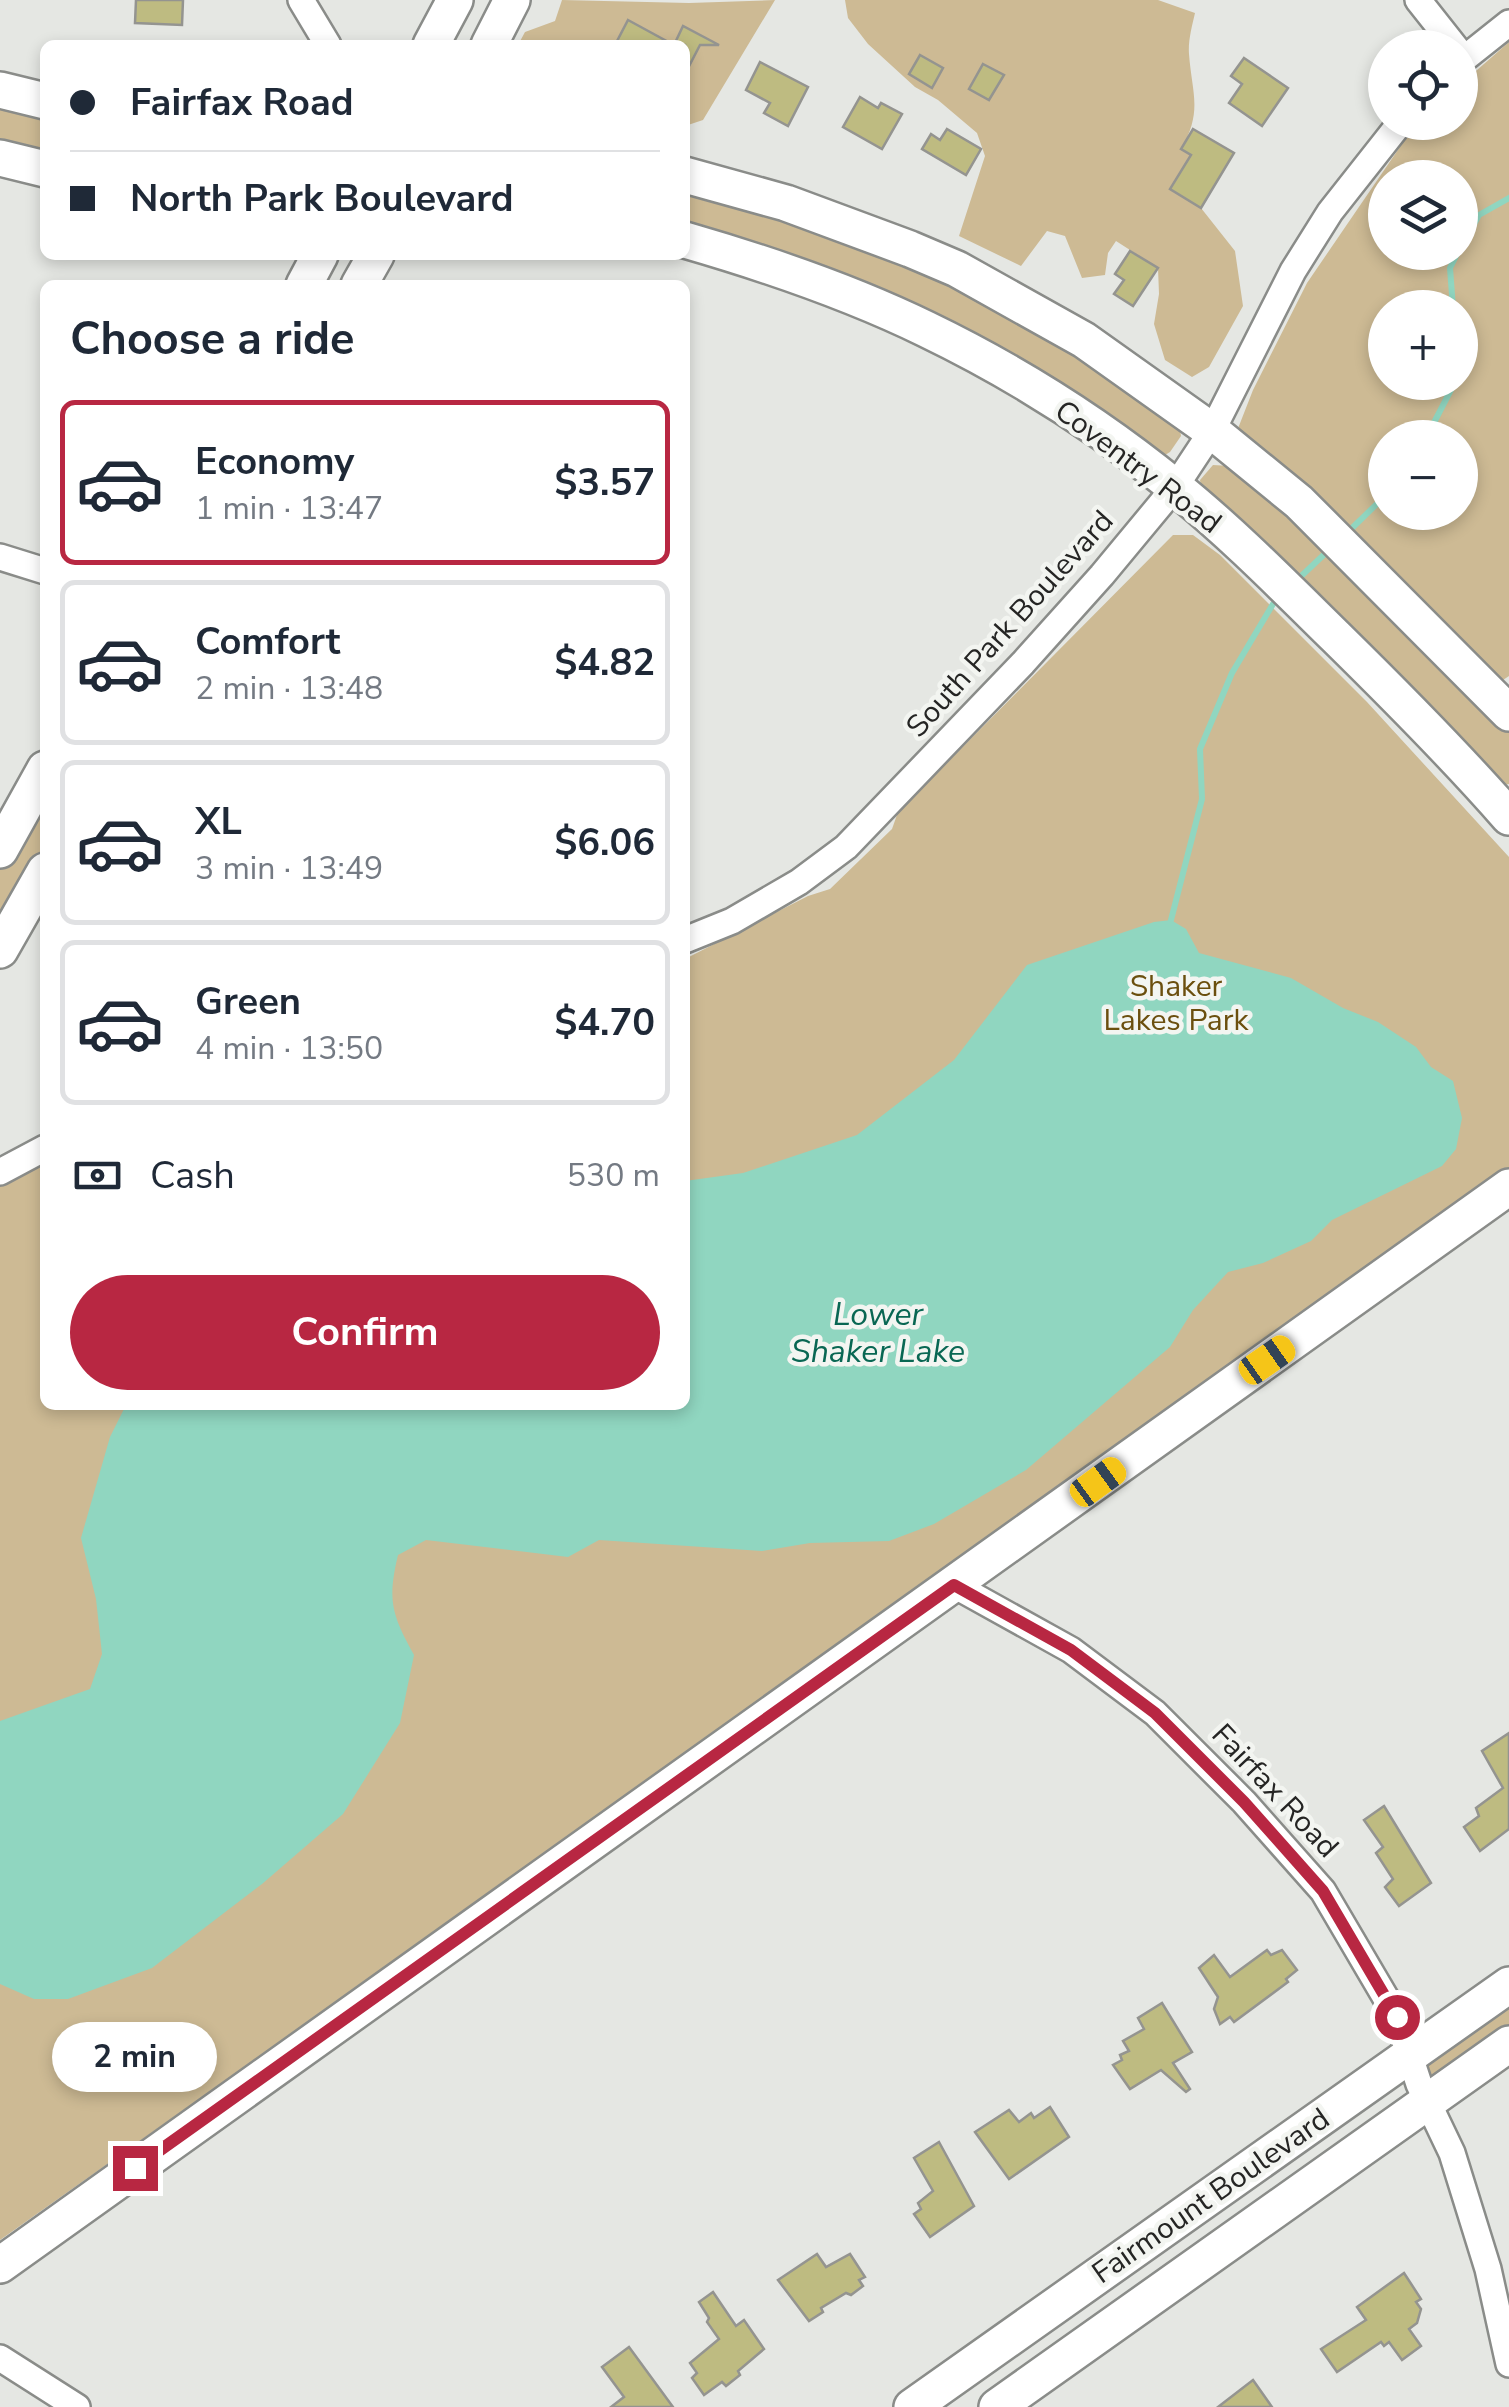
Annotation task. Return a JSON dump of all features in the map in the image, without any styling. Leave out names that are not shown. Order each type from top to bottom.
[{"type":"street","points":[[302,0],[325,40]]},
{"type":"street","points":[[433,40],[455,0]]},
{"type":"street","points":[[492,40],[512,0]]},
{"type":"street","points":[[1418,0],[1441,30]]},
{"type":"street","points":[[1478,43],[1509,22]]},
{"type":"street","points":[[0,90],[40,100]]},
{"type":"street","name":"South Park Boulevard","points":[[690,938],[732,921],[799,882],[851,842],[1022,664],[1175,487],[1212,431],[1293,270],[1330,212],[1387,140]]},
{"type":"street","points":[[0,158],[40,168]]},
{"type":"street","points":[[690,175],[833,218],[958,270],[1084,340],[1212,431],[1299,502],[1509,714]]},
{"type":"street","name":"Coventry Road","points":[[690,242],[811,279],[928,330],[1054,402],[1175,487],[1261,564],[1413,712],[1509,817]]},
{"type":"street","points":[[0,557],[40,570]]},
{"type":"street","points":[[0,850],[40,778]]},
{"type":"street","points":[[0,950],[40,880]]},
{"type":"street","points":[[0,1172],[40,1151]]},
{"type":"street","points":[[0,2265],[1509,1187]]},
{"type":"street","name":"Fairfax Road","points":[[954,1585],[1071,1650],[1155,1713],[1244,1802],[1323,1891],[1397,2017],[1428,2102],[1452,2153],[1488,2268],[1509,2364]]},
{"type":"street","name":"Fairmount Boulevard","points":[[912,2407],[1509,1985]]},
{"type":"street","name":"Fairmount Boulevard","points":[[998,2407],[1509,2044]]},
{"type":"street","points":[[0,2358],[77,2407]]},
{"type":"green space","points":[[562,0],[775,0],[703,120],[690,124],[690,40],[521,40],[525,32],[555,21]]},
{"type":"green space","points":[[845,0],[1158,0],[1195,13],[1189,49],[1194,113],[1181,149],[1191,155],[1170,189],[1201,208],[1235,251],[1243,306],[1209,367],[1192,377],[1165,360],[1154,324],[1158,268],[1116,241],[1108,253],[1105,275],[1082,278],[1065,236],[1047,231],[1021,266],[959,236],[985,156],[977,133],[938,100],[915,87],[868,44],[848,18]]},
{"type":"green space","points":[[1509,42],[1509,676],[1503,680],[1488,677],[1237,431],[1253,390],[1307,283],[1368,194],[1368,270],[1478,270],[1478,160],[1391,160],[1404,141],[1478,140],[1478,69]]},
{"type":"green space","points":[[0,101],[40,111],[40,157],[0,148]]},
{"type":"green space","points":[[690,187],[930,272],[1075,351],[1179,424],[1181,436],[1170,452],[1160,458],[690,234]]},
{"type":"green space","points":[[1213,465],[1230,466],[1303,530],[1509,732],[1509,784],[1500,786],[1203,499],[1200,480]]},
{"type":"green space","name":"Shaker Lakes Park","points":[[1173,535],[1193,535],[1220,555],[1367,702],[1509,857],[1509,1172],[0,2240],[0,1187],[40,1163],[40,1410],[690,1410],[690,956],[808,896],[830,889],[892,829],[898,812]]},
{"type":"green space","points":[[40,778],[40,880],[0,951],[0,850]]},
{"type":"green space","points":[[1509,1998],[1509,2029],[1441,2077],[1428,2075],[1423,2067]]},
{"type":"water","name":"Lower Shaker Lake","points":[[1171,920],[1186,929],[1199,953],[1291,978],[1343,1008],[1378,1022],[1416,1047],[1431,1067],[1453,1081],[1462,1118],[1456,1149],[1442,1166],[1332,1220],[1311,1241],[1263,1263],[1228,1272],[1193,1310],[1170,1347],[1026,1470],[934,1524],[889,1541],[810,1543],[762,1551],[599,1540],[568,1557],[426,1540],[398,1555],[392,1596],[401,1629],[414,1655],[400,1723],[343,1814],[262,1884],[152,1968],[68,1999],[34,1999],[0,1984],[0,1721],[90,1689],[102,1654],[96,1599],[81,1538],[110,1437],[124,1410],[690,1410],[690,1180],[743,1173],[857,1135],[954,1060],[1027,965],[1154,922]]},
{"type":"building","points":[[136,0],[183,0],[182,25],[135,23]]},
{"type":"building","points":[[628,20],[665,40],[618,40]]},
{"type":"building","points":[[683,26],[719,45],[700,45],[690,64],[690,40],[676,40]]},
{"type":"building","points":[[920,55],[943,68],[932,88],[909,74]]},
{"type":"building","points":[[1244,58],[1288,88],[1262,126],[1229,103],[1242,84],[1231,76]]},
{"type":"building","points":[[760,62],[808,87],[788,126],[764,113],[770,103],[746,90]]},
{"type":"building","points":[[983,64],[1004,75],[989,100],[969,89]]},
{"type":"building","points":[[860,97],[878,108],[881,103],[902,114],[882,149],[843,127]]},
{"type":"building","points":[[947,129],[981,149],[966,175],[922,149],[931,134],[940,140]]},
{"type":"building","points":[[1193,129],[1234,153],[1201,208],[1170,189],[1191,155],[1181,149]]},
{"type":"building","points":[[1130,251],[1158,268],[1133,306],[1114,294],[1124,280],[1115,274]]},
{"type":"building","points":[[1509,1733],[1509,1829],[1480,1851],[1464,1827],[1479,1816],[1476,1808],[1503,1788],[1482,1751]]},
{"type":"building","points":[[1384,1806],[1431,1883],[1399,1906],[1385,1887],[1393,1879],[1376,1853],[1383,1847],[1364,1820]]},
{"type":"building","points":[[1267,1950],[1271,1955],[1282,1950],[1297,1970],[1286,1979],[1288,1982],[1234,2022],[1230,2017],[1220,2024],[1214,2009],[1218,1997],[1199,1968],[1214,1955],[1230,1977]]},
{"type":"building","points":[[1162,2003],[1192,2052],[1173,2063],[1190,2089],[1186,2092],[1161,2070],[1130,2089],[1113,2065],[1129,2051],[1123,2041],[1144,2029],[1138,2018]]},
{"type":"building","points":[[1050,2107],[1069,2137],[1009,2179],[975,2132],[1009,2110],[1019,2122]]},
{"type":"building","points":[[939,2142],[974,2206],[930,2237],[914,2214],[921,2209],[918,2203],[933,2191],[914,2158]]},
{"type":"building","points":[[817,2254],[826,2267],[850,2254],[865,2277],[859,2280],[863,2286],[821,2308],[823,2312],[809,2321],[778,2280]]},
{"type":"building","points":[[1404,2273],[1421,2299],[1416,2302],[1421,2309],[1417,2323],[1409,2329],[1421,2346],[1402,2360],[1389,2342],[1384,2346],[1381,2342],[1337,2372],[1321,2349],[1366,2320],[1357,2307]]},
{"type":"building","points":[[713,2292],[736,2326],[744,2320],[764,2349],[726,2386],[722,2382],[704,2395],[692,2378],[697,2373],[690,2363],[719,2339],[699,2302]]},
{"type":"building","points":[[629,2347],[673,2407],[611,2407],[624,2397],[602,2367]]},
{"type":"building","points":[[1253,2380],[1272,2407],[1218,2407]]},
{"type":"waterway","points":[[1478,217],[1509,198]]},
{"type":"waterway","points":[[1450,270],[1452,290]]},
{"type":"waterway","points":[[1435,420],[1446,400]]},
{"type":"waterway","points":[[1348,532],[1368,513]]},
{"type":"waterway","points":[[1297,580],[1331,548]]},
{"type":"waterway","points":[[1171,920],[1202,799],[1200,749],[1232,673],[1281,596]]},
{"type":"route","points":[[135,2168],[954,1585],[1071,1650],[1155,1713],[1244,1802],[1323,1891],[1397,2017]]}]
